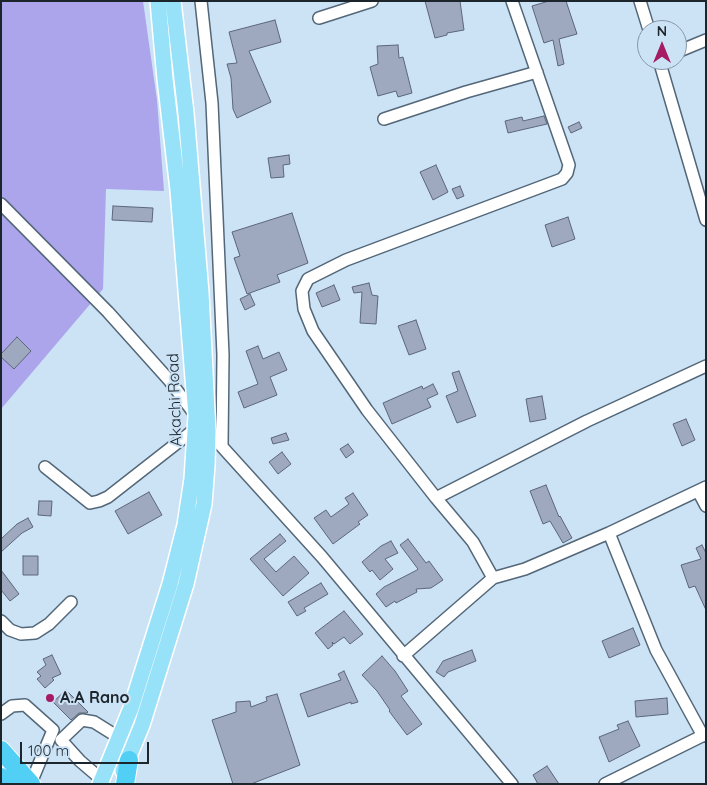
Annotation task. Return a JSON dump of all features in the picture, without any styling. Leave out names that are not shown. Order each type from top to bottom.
[{"type":"highway","points":[[1,750],[31,784]]},
{"type":"highway","points":[[124,784],[129,760]]},
{"type":"highway","points":[[1,777],[8,784]]},
{"type":"main road","name":"Akachi Road","points":[[117,784],[129,760],[186,584],[204,504],[207,465],[200,425],[158,1]]},
{"type":"main road","name":"Akachi Road","points":[[100,782],[130,708],[170,584],[185,525],[200,425],[201,293],[186,113],[173,1]]},
{"type":"street","points":[[201,1],[212,113],[223,355],[222,445]]},
{"type":"street","points":[[319,18],[372,1]]},
{"type":"street","points":[[493,578],[473,542],[367,410],[313,330],[304,309],[302,292],[308,279],[346,260],[562,179],[567,173],[569,165],[512,1]]},
{"type":"street","points":[[640,1],[646,20]]},
{"type":"street","points":[[687,48],[706,40]]},
{"type":"street","points":[[662,70],[706,220]]},
{"type":"street","points":[[384,119],[466,92],[537,72]]},
{"type":"street","points":[[1,204],[108,312],[169,380],[200,425],[222,445],[322,557],[512,784]]},
{"type":"street","points":[[436,498],[587,421],[706,366]]},
{"type":"street","points":[[44,467],[90,502],[99,501],[108,497],[200,425]]},
{"type":"street","points":[[404,656],[493,578],[525,569],[609,533],[702,489],[706,506]]},
{"type":"street","points":[[605,784],[704,735],[656,650],[609,533]]},
{"type":"street","points":[[1,621],[10,630],[22,634],[35,633],[49,624],[71,602]]},
{"type":"street","points":[[1,714],[12,706],[25,705],[53,730],[100,782]]},
{"type":"street","points":[[62,740],[82,720],[94,722],[118,737]]},
{"type":"street","points":[[31,784],[53,730]]},
{"type":"shaded area","points":[[1,1],[143,1],[157,100],[164,191],[106,189],[103,289],[1,409]]},
{"type":"building","points":[[425,1],[460,1],[464,30],[447,33],[447,35],[435,38]]},
{"type":"building","points":[[549,1],[566,1],[577,34],[559,39],[564,64],[558,66],[553,40],[544,43],[532,6]]},
{"type":"building","points":[[275,20],[281,42],[249,51],[271,102],[237,118],[233,109],[231,78],[227,64],[237,63],[229,32]]},
{"type":"building","points":[[398,45],[399,58],[403,57],[412,93],[398,97],[396,91],[378,96],[370,67],[378,64],[377,46]]},
{"type":"building","points":[[544,116],[547,124],[508,133],[505,121],[522,117],[523,121]]},
{"type":"building","points":[[579,122],[582,128],[571,133],[568,127]]},
{"type":"building","points":[[289,155],[290,164],[283,165],[284,177],[271,178],[268,158]]},
{"type":"building","points":[[436,165],[448,192],[433,200],[420,172]]},
{"type":"building","points":[[460,186],[464,196],[457,199],[452,189]]},
{"type":"building","points":[[113,206],[153,208],[152,222],[112,220]]},
{"type":"building","points":[[292,213],[308,263],[277,275],[280,282],[247,294],[234,258],[240,256],[232,232]]},
{"type":"building","points":[[568,217],[575,239],[552,247],[545,225]]},
{"type":"building","points":[[369,283],[372,295],[378,296],[376,324],[360,323],[362,292],[354,293],[352,287]]},
{"type":"building","points":[[334,285],[340,300],[322,307],[316,293]]},
{"type":"building","points":[[250,294],[255,305],[245,310],[240,299]]},
{"type":"building","points":[[416,320],[426,349],[409,355],[398,326]]},
{"type":"building","points":[[17,337],[31,351],[14,369],[1,357],[1,354]]},
{"type":"building","points":[[258,346],[263,359],[279,352],[287,370],[270,377],[277,395],[244,408],[238,392],[258,384],[246,351]]},
{"type":"building","points":[[459,371],[476,416],[457,423],[446,396],[458,391],[452,373]]},
{"type":"building","points":[[433,384],[438,394],[427,399],[431,407],[392,424],[383,403],[422,386],[423,389]]},
{"type":"building","points":[[542,396],[546,419],[530,422],[526,399]]},
{"type":"building","points":[[686,419],[695,440],[682,446],[673,424]]},
{"type":"building","points":[[286,433],[289,440],[273,444],[271,438]]},
{"type":"building","points":[[348,444],[354,452],[346,458],[340,449]]},
{"type":"building","points":[[282,452],[291,464],[278,474],[269,462]]},
{"type":"building","points":[[546,485],[559,517],[572,538],[563,543],[550,521],[543,524],[530,491]]},
{"type":"building","points":[[149,492],[162,515],[128,534],[115,511]]},
{"type":"building","points":[[353,493],[368,515],[358,522],[360,524],[333,544],[314,518],[326,510],[331,517],[349,504],[345,498]]},
{"type":"building","points":[[39,501],[52,501],[51,516],[38,515]]},
{"type":"building","points":[[28,518],[33,527],[22,533],[1,552],[1,539],[17,524]]},
{"type":"building","points":[[280,534],[286,541],[264,559],[276,572],[294,556],[309,573],[283,596],[250,559]]},
{"type":"building","points":[[408,539],[426,563],[429,561],[443,580],[431,588],[416,589],[417,592],[386,607],[376,594],[384,587],[418,569],[400,545]]},
{"type":"building","points":[[391,541],[398,553],[385,559],[393,569],[380,580],[362,562],[381,546]]},
{"type":"building","points":[[702,545],[706,553],[706,610],[695,586],[689,588],[681,565],[701,559],[696,548]]},
{"type":"building","points":[[23,556],[38,556],[38,575],[23,575]]},
{"type":"building","points":[[1,570],[19,594],[10,601],[1,590]]},
{"type":"building","points":[[321,583],[328,594],[304,608],[306,611],[297,616],[288,602]]},
{"type":"building","points":[[344,611],[363,634],[350,644],[344,637],[334,644],[332,642],[333,645],[328,649],[315,633]]},
{"type":"building","points":[[633,628],[640,645],[609,658],[602,641]]},
{"type":"building","points":[[472,650],[476,661],[448,672],[444,677],[436,672],[443,661]]},
{"type":"building","points":[[52,655],[61,674],[52,678],[54,680],[45,688],[37,679],[41,676],[37,672],[46,665],[43,659]]},
{"type":"building","points":[[382,656],[408,691],[401,696],[422,724],[407,735],[377,691],[362,675]]},
{"type":"building","points":[[344,671],[358,702],[351,704],[351,702],[308,717],[300,694],[341,680],[338,674]]},
{"type":"building","points":[[66,690],[87,713],[79,713],[71,720],[53,702]]},
{"type":"building","points":[[277,694],[300,765],[251,784],[233,784],[212,720],[236,712],[236,702],[250,701],[251,707],[267,701],[266,697]]},
{"type":"building","points":[[667,698],[668,714],[636,717],[635,701]]},
{"type":"building","points":[[628,721],[640,746],[609,762],[599,737],[619,729],[617,725]]},
{"type":"building","points":[[547,766],[559,784],[538,784],[533,775]]},
{"type":"place","name":"A.A Rano","points":[[50,698]]}]
